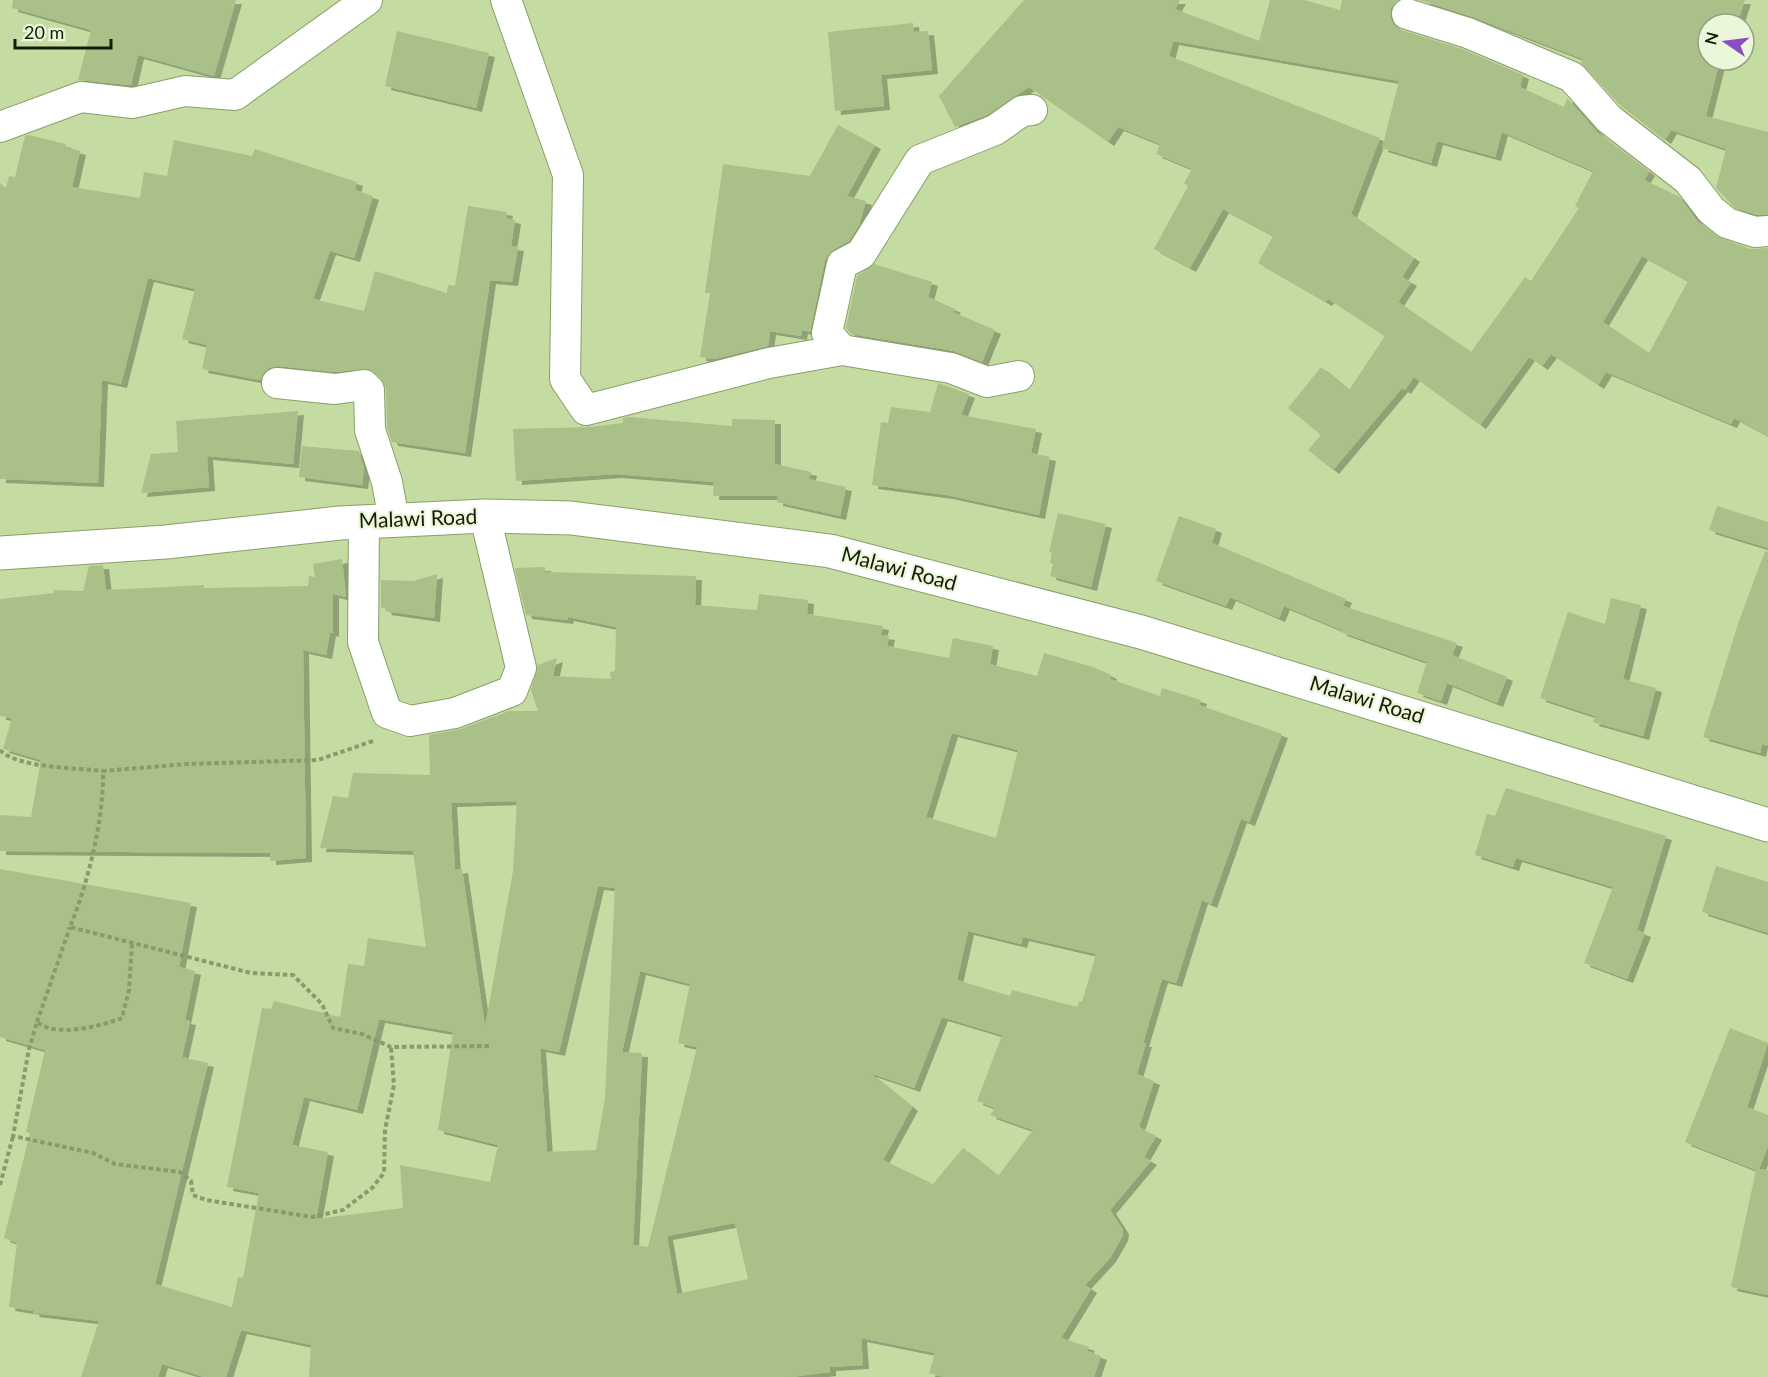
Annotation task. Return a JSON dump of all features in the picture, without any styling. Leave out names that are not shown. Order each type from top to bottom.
[{"type":"main road","name":"Malawi Road","points":[[0,553],[166,542],[379,521],[485,516],[571,518],[830,551],[1141,632],[1768,825]]},
{"type":"street","points":[[0,127],[81,97],[133,103],[184,91],[235,95],[367,0]]},
{"type":"street","points":[[506,0],[568,176],[565,380],[586,411],[769,363],[842,350],[951,368],[987,382],[1019,376]]},
{"type":"street","points":[[1407,14],[1468,33],[1572,77],[1609,119],[1688,180],[1711,210],[1727,223],[1755,232],[1768,231]]},
{"type":"street","points":[[842,350],[826,333],[842,264],[861,254],[920,160],[995,130],[1022,111],[1032,110]]},
{"type":"street","points":[[277,383],[334,389],[364,384],[369,390],[370,430],[387,482],[379,521],[363,642],[387,713],[410,722],[455,713],[512,691],[521,668],[485,516]]},
{"type":"path","points":[[0,750],[4,755],[24,761],[103,771],[187,764],[318,760],[362,746],[410,722]]},
{"type":"path","points":[[0,1185],[13,1136],[29,1049],[88,872],[104,789],[103,771]]},
{"type":"path","points":[[70,927],[252,973],[293,975],[322,1004],[333,1028],[362,1034],[391,1047],[492,1046]]},
{"type":"path","points":[[37,1022],[43,1027],[76,1030],[96,1028],[122,1018],[129,990],[132,944]]},
{"type":"path","points":[[13,1136],[93,1153],[115,1164],[180,1172],[191,1182],[193,1195],[206,1200],[312,1217],[343,1210],[372,1188],[384,1173],[385,1130],[394,1085],[391,1047]]},
{"type":"building","points":[[13,0],[236,0],[214,76],[138,55],[131,85],[78,80],[91,30],[12,8]]},
{"type":"building","points":[[1024,0],[1180,0],[1175,9],[1259,41],[1270,0],[1304,0],[1340,10],[1342,0],[1398,0],[1391,8],[1390,17],[1394,25],[1401,30],[1462,49],[1523,75],[1520,87],[1564,107],[1567,98],[1598,133],[1649,172],[1644,180],[1680,197],[1697,221],[1716,236],[1750,249],[1768,248],[1768,436],[1734,418],[1731,424],[1606,372],[1598,385],[1551,354],[1542,366],[1529,357],[1480,425],[1414,377],[1405,390],[1402,388],[1333,470],[1308,450],[1321,435],[1288,408],[1321,367],[1349,390],[1385,336],[1328,299],[1326,302],[1258,263],[1273,236],[1223,209],[1190,268],[1154,249],[1188,186],[1184,183],[1192,169],[1156,154],[1160,144],[1118,127],[1108,142],[1029,87],[987,115],[955,127],[939,96]],"holes":[[[1173,41],[1399,81],[1382,148],[1431,163],[1437,141],[1495,157],[1502,132],[1593,171],[1575,206],[1579,208],[1531,281],[1525,277],[1471,352],[1398,302],[1411,282],[1402,277],[1414,258],[1351,214],[1380,138],[1169,56]],[[1642,256],[1688,281],[1649,353],[1603,322]]]},
{"type":"building","points":[[1420,0],[1745,0],[1741,12],[1696,12],[1696,72],[1717,72],[1706,116],[1768,132],[1768,214],[1757,215],[1735,208],[1716,188],[1726,149],[1671,130],[1665,140],[1621,106],[1581,63],[1583,59],[1473,17]]},
{"type":"building","points":[[913,23],[914,32],[928,31],[932,70],[881,75],[884,106],[835,111],[828,32]]},
{"type":"building","points":[[397,31],[489,53],[476,108],[385,86]]},
{"type":"building","points":[[838,125],[875,145],[847,196],[866,201],[859,225],[849,241],[834,249],[825,260],[810,332],[802,330],[801,336],[770,331],[768,346],[715,359],[700,357],[710,293],[705,293],[723,164],[810,176]]},
{"type":"building","points":[[25,136],[66,144],[65,147],[80,151],[72,187],[140,198],[144,172],[167,176],[174,140],[252,156],[255,149],[357,182],[355,190],[373,196],[354,258],[330,251],[313,299],[364,311],[375,271],[447,293],[448,285],[455,286],[468,206],[507,212],[506,218],[515,220],[511,246],[518,247],[512,282],[490,280],[465,453],[392,442],[387,427],[386,389],[381,378],[369,369],[335,372],[278,366],[269,368],[260,380],[202,369],[207,345],[182,339],[195,289],[148,278],[121,384],[102,380],[98,483],[0,479],[0,183],[6,188],[9,176],[15,177]]},
{"type":"building","points":[[874,264],[932,282],[928,297],[955,309],[953,312],[995,330],[982,362],[954,351],[851,334],[846,328],[857,276]]},
{"type":"building","points":[[938,383],[969,394],[961,415],[1036,429],[1031,453],[1050,457],[1039,515],[947,495],[872,485],[881,422],[888,423],[891,407],[930,412]]},
{"type":"building","points":[[298,411],[293,464],[207,456],[209,487],[141,493],[151,454],[178,452],[176,421]]},
{"type":"building","points":[[623,418],[732,426],[732,419],[775,420],[775,464],[811,472],[809,479],[846,487],[840,516],[777,502],[778,496],[713,496],[714,482],[616,474],[516,481],[513,429],[590,427],[623,423]]},
{"type":"building","points":[[302,446],[359,451],[364,469],[362,485],[299,477]]},
{"type":"building","points":[[1717,506],[1768,522],[1768,548],[1709,530]]},
{"type":"building","points":[[1058,513],[1106,524],[1091,587],[1050,576],[1053,564],[1050,563],[1052,553],[1049,552]]},
{"type":"building","points":[[1179,516],[1216,529],[1212,543],[1346,599],[1343,606],[1457,643],[1452,655],[1507,677],[1497,703],[1447,683],[1441,701],[1417,693],[1427,662],[1341,632],[1341,630],[1284,606],[1279,618],[1230,597],[1226,606],[1156,581]]},
{"type":"building","points":[[1765,551],[1768,552],[1768,746],[1762,744],[1760,753],[1703,737],[1738,624]]},
{"type":"building","points":[[342,559],[346,597],[333,594],[333,633],[330,632],[326,655],[303,650],[306,858],[270,861],[270,853],[0,851],[0,815],[31,817],[41,760],[3,749],[12,718],[0,716],[0,599],[54,593],[54,590],[83,591],[89,566],[103,565],[106,590],[204,585],[204,588],[308,586],[309,576],[315,577],[313,564]]},
{"type":"building","points":[[545,567],[545,572],[696,576],[695,605],[757,610],[759,594],[808,600],[807,614],[883,626],[881,635],[889,636],[887,646],[949,658],[953,638],[993,646],[990,664],[1037,676],[1044,653],[1093,667],[1111,675],[1110,679],[1160,696],[1162,688],[1201,700],[1199,705],[1282,734],[1249,822],[1241,819],[1211,904],[1202,900],[1176,983],[1162,979],[1143,1043],[1146,1043],[1137,1074],[1154,1081],[1139,1127],[1156,1136],[1144,1157],[1151,1161],[1110,1210],[1123,1230],[1122,1237],[1110,1258],[1085,1285],[1091,1289],[1061,1338],[1089,1347],[1087,1351],[1101,1356],[1094,1377],[944,1377],[929,1373],[935,1353],[861,1338],[863,1365],[830,1367],[830,1372],[791,1377],[309,1377],[311,1345],[241,1330],[226,1377],[204,1377],[162,1364],[158,1377],[81,1377],[99,1321],[33,1313],[34,1311],[9,1307],[17,1243],[4,1238],[30,1133],[26,1132],[45,1050],[0,1037],[0,869],[191,903],[179,967],[195,971],[185,1020],[190,1021],[182,1057],[208,1063],[155,1284],[232,1307],[238,1277],[243,1278],[259,1193],[227,1187],[262,1008],[271,1009],[274,1001],[340,1017],[348,964],[364,966],[368,938],[426,947],[413,851],[320,848],[333,796],[348,798],[353,773],[430,775],[429,735],[461,729],[509,711],[538,711],[531,690],[538,665],[557,658],[553,676],[611,679],[610,672],[615,671],[616,627],[568,617],[567,620],[526,615],[515,568]],"holes":[[[952,733],[1018,750],[996,838],[926,817]],[[517,801],[513,871],[485,1027],[462,869],[455,870],[451,803]],[[598,886],[615,888],[605,1098],[596,1150],[547,1152],[540,1048],[559,1052]],[[968,931],[1021,944],[1023,937],[1096,954],[1082,1002],[1079,1001],[1077,1007],[1012,990],[1010,996],[957,980]],[[640,971],[690,984],[678,1043],[697,1047],[648,1247],[633,1245],[642,1053],[622,1052]],[[942,1017],[1002,1035],[977,1101],[995,1108],[990,1115],[1033,1130],[998,1176],[963,1148],[933,1184],[883,1160],[912,1107],[870,1073],[914,1088]],[[379,1019],[453,1032],[438,1130],[498,1145],[490,1182],[400,1165],[403,1208],[316,1219],[328,1152],[292,1145],[304,1097],[357,1110]],[[735,1223],[748,1279],[677,1294],[667,1236]]]},
{"type":"building","points":[[437,574],[434,618],[385,611],[386,609],[381,607],[381,580],[413,581]]},
{"type":"building","points":[[1611,598],[1641,605],[1623,679],[1656,688],[1643,736],[1593,722],[1595,716],[1540,698],[1568,612],[1605,624]]},
{"type":"building","points":[[1506,788],[1666,836],[1637,930],[1645,933],[1627,979],[1584,963],[1613,887],[1516,858],[1513,867],[1475,855],[1487,814],[1495,816]]},
{"type":"building","points":[[1716,866],[1768,882],[1768,933],[1702,912]]},
{"type":"building","points":[[1730,1028],[1768,1043],[1747,1107],[1768,1115],[1768,1146],[1759,1169],[1768,1170],[1768,1295],[1731,1287],[1756,1170],[1685,1142]]}]
